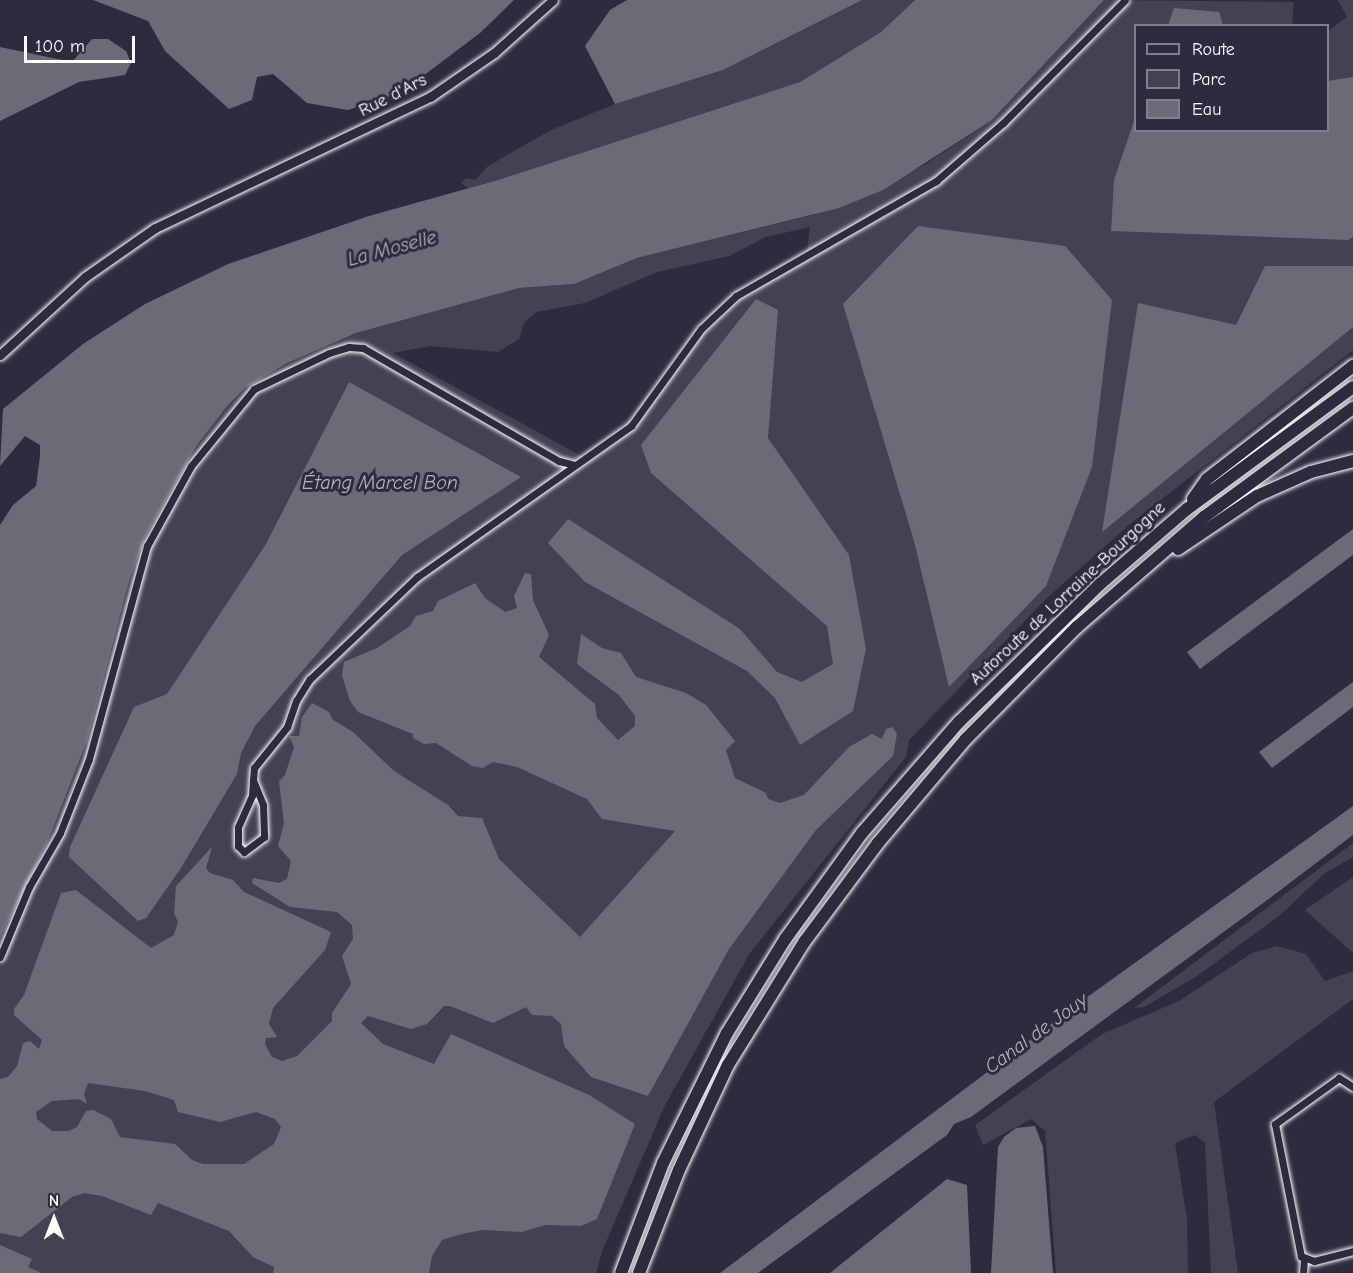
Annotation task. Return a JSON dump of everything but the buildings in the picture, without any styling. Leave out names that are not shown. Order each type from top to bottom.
[{"type":"highway","points":[[1187,508],[1207,479],[1353,366]]},
{"type":"highway","name":"Autoroute de Lorraine-Bourgogne","points":[[621,1273],[663,1163],[700,1082],[759,979],[817,894],[899,790],[981,699],[1071,610],[1187,508],[1353,387]]},
{"type":"highway","name":"Autoroute de Lorraine-Bourgogne","points":[[639,1273],[702,1119],[750,1027],[805,940],[843,886],[932,778],[1011,692],[1109,599],[1204,517],[1353,408]]},
{"type":"highway","points":[[1109,599],[1240,505],[1301,476],[1353,461]]},
{"type":"main road","name":"Rue d'Ars","points":[[0,355],[105,261],[155,228],[430,97],[503,46],[553,0]]},
{"type":"street","points":[[253,780],[263,805],[264,837],[244,852],[238,846],[238,827],[252,795],[253,780],[254,768],[288,727],[296,701],[310,679],[417,577],[631,426],[701,329],[736,296],[936,181],[1003,123],[1125,0]]},
{"type":"street","points":[[0,957],[29,887],[60,833],[89,759],[147,546],[191,466],[254,389],[329,353],[348,346],[363,348],[559,461],[575,465]]},
{"type":"street","points":[[1303,1273],[1304,1259],[1299,1251],[1275,1124],[1339,1078],[1353,1087]]},
{"type":"street","points":[[1304,1259],[1314,1261],[1353,1251]]},
{"type":"green space","points":[[862,0],[915,0],[881,32],[800,82],[498,180],[468,188],[461,183],[466,178],[475,180],[488,166],[551,130],[615,104],[723,70]]},
{"type":"green space","points":[[1104,0],[1294,2],[1292,24],[1134,24],[1134,132],[1329,132],[1329,30],[1347,17],[1338,0],[1353,0],[1353,350],[1130,524],[1046,599],[909,740],[906,757],[750,953],[665,1105],[603,1249],[596,1273],[0,1273],[0,938],[48,841],[88,738],[129,581],[145,537],[197,445],[228,405],[245,388],[287,363],[356,333],[519,288],[574,284],[637,258],[812,215],[923,166],[992,120]],"holes":[[[810,227],[807,252],[736,296],[701,329],[631,426],[587,459],[393,353],[430,346],[498,352],[519,339],[524,323],[536,312],[585,303],[657,272],[729,256],[766,237]]]},
{"type":"green space","points":[[1353,843],[1353,857],[1325,873],[1280,915],[1197,976],[1144,1007],[1134,1008]]},
{"type":"green space","points":[[1353,877],[1353,953],[1305,910]]},
{"type":"green space","points":[[1277,946],[1306,954],[1325,981],[1353,971],[1353,999],[1214,1102],[1238,1273],[1211,1273],[1205,1143],[1195,1135],[1175,1143],[1187,1219],[1188,1273],[1056,1273],[1045,1131],[1031,1119],[983,1145],[975,1125],[1102,1034],[1179,1001],[1252,953]]},
{"type":"water","points":[[93,0],[514,0],[480,33],[423,76],[386,98],[348,110],[307,103],[273,74],[257,77],[252,100],[229,109],[165,51],[148,21]]},
{"type":"water","points":[[627,0],[862,0],[723,70],[615,104],[585,46],[610,10]]},
{"type":"water","name":"La Moselle","points":[[915,0],[1104,0],[992,120],[883,190],[839,208],[637,258],[574,284],[519,288],[356,333],[287,363],[245,388],[228,405],[197,445],[145,537],[129,581],[88,738],[48,841],[0,938],[0,525],[13,505],[36,486],[40,456],[40,445],[25,436],[0,466],[3,409],[83,344],[145,304],[228,264],[369,216],[498,180],[800,82],[881,32]]},
{"type":"water","points":[[1174,8],[1219,12],[1223,24],[1168,24]]},
{"type":"water","points":[[92,39],[108,39],[126,51],[131,63],[125,75],[79,82],[0,121],[0,47],[72,62]]},
{"type":"water","points":[[1353,77],[1353,237],[1348,240],[1111,231],[1114,180],[1134,121],[1134,132],[1329,132],[1329,81]]},
{"type":"water","points":[[918,226],[1065,246],[1112,300],[1092,467],[1046,586],[949,687],[914,541],[843,304]]},
{"type":"water","points":[[1265,266],[1353,266],[1353,327],[1102,532],[1138,303],[1236,325]]},
{"type":"water","points":[[756,299],[778,310],[768,438],[849,555],[866,649],[853,711],[800,745],[775,698],[747,671],[585,582],[548,543],[568,519],[740,629],[777,672],[802,682],[833,664],[827,626],[651,473],[641,445]]},
{"type":"water","name":"Étang Marcel Bon","points":[[349,382],[521,477],[402,555],[255,726],[241,753],[237,774],[181,868],[146,918],[138,921],[69,857],[70,847],[134,707],[167,694],[266,544]]},
{"type":"water","points":[[1353,529],[1353,555],[1200,669],[1187,652]]},
{"type":"water","points":[[525,573],[531,574],[533,600],[549,635],[539,657],[595,704],[597,718],[618,740],[635,726],[635,716],[619,695],[577,664],[581,634],[602,648],[621,653],[636,677],[686,693],[706,705],[735,741],[726,750],[735,778],[766,793],[768,799],[780,803],[804,795],[849,747],[872,734],[882,739],[886,729],[892,727],[897,734],[893,756],[816,830],[729,949],[648,1096],[591,1077],[564,1046],[561,1024],[552,1016],[532,1015],[526,1007],[493,1023],[450,1006],[444,1006],[427,1024],[411,1029],[368,1016],[361,1023],[383,1044],[434,1064],[451,1034],[589,1095],[635,1124],[597,1219],[581,1226],[545,1225],[522,1232],[482,1230],[442,1240],[432,1256],[429,1273],[273,1273],[274,1267],[253,1257],[229,1231],[158,1203],[151,1215],[102,1196],[84,1193],[72,1197],[21,1237],[0,1233],[0,1079],[8,1077],[17,1066],[23,1043],[30,1041],[39,1049],[42,1040],[14,1015],[14,1009],[24,995],[61,893],[76,890],[151,948],[174,935],[178,922],[174,913],[176,886],[212,847],[206,868],[210,873],[233,880],[244,892],[331,932],[325,950],[273,1008],[269,1024],[277,1037],[266,1038],[265,1044],[272,1057],[282,1061],[297,1056],[332,1021],[332,1013],[351,984],[342,956],[353,939],[352,925],[337,912],[290,907],[252,883],[253,878],[279,883],[287,879],[291,861],[278,846],[284,823],[279,781],[285,775],[294,747],[289,736],[299,736],[302,717],[312,703],[329,712],[333,720],[353,732],[394,771],[448,805],[458,816],[482,818],[499,859],[580,937],[675,831],[602,819],[587,799],[517,767],[493,762],[483,768],[472,766],[436,743],[424,744],[413,738],[413,734],[358,712],[350,701],[342,675],[344,662],[377,648],[410,626],[416,616],[433,611],[438,601],[475,583],[485,598],[505,612],[517,608],[514,596]],"holes":[[[88,1083],[145,1091],[174,1100],[178,1112],[220,1122],[256,1112],[275,1119],[281,1127],[274,1144],[244,1164],[203,1164],[192,1160],[175,1144],[120,1137],[111,1119],[93,1110],[86,1111],[77,1127],[69,1131],[52,1131],[37,1119],[36,1112],[52,1101],[79,1099],[87,1104],[84,1094]]]},
{"type":"water","points":[[1353,682],[1353,707],[1272,768],[1259,752]]},
{"type":"water","points":[[1353,806],[1353,835],[1270,898],[971,1117],[954,1124],[947,1135],[758,1273],[720,1273],[1079,1003]]},
{"type":"water","points":[[1035,1126],[1043,1147],[1053,1273],[991,1273],[998,1147],[1004,1137],[1016,1128]]},
{"type":"water","points":[[947,1179],[967,1185],[971,1273],[830,1273]]},
{"type":"water","points":[[0,1245],[32,1259],[28,1267],[41,1273],[0,1273]]},
{"type":"water label","name":"Canal de Jouy","points":[[1036,1033]]}]
